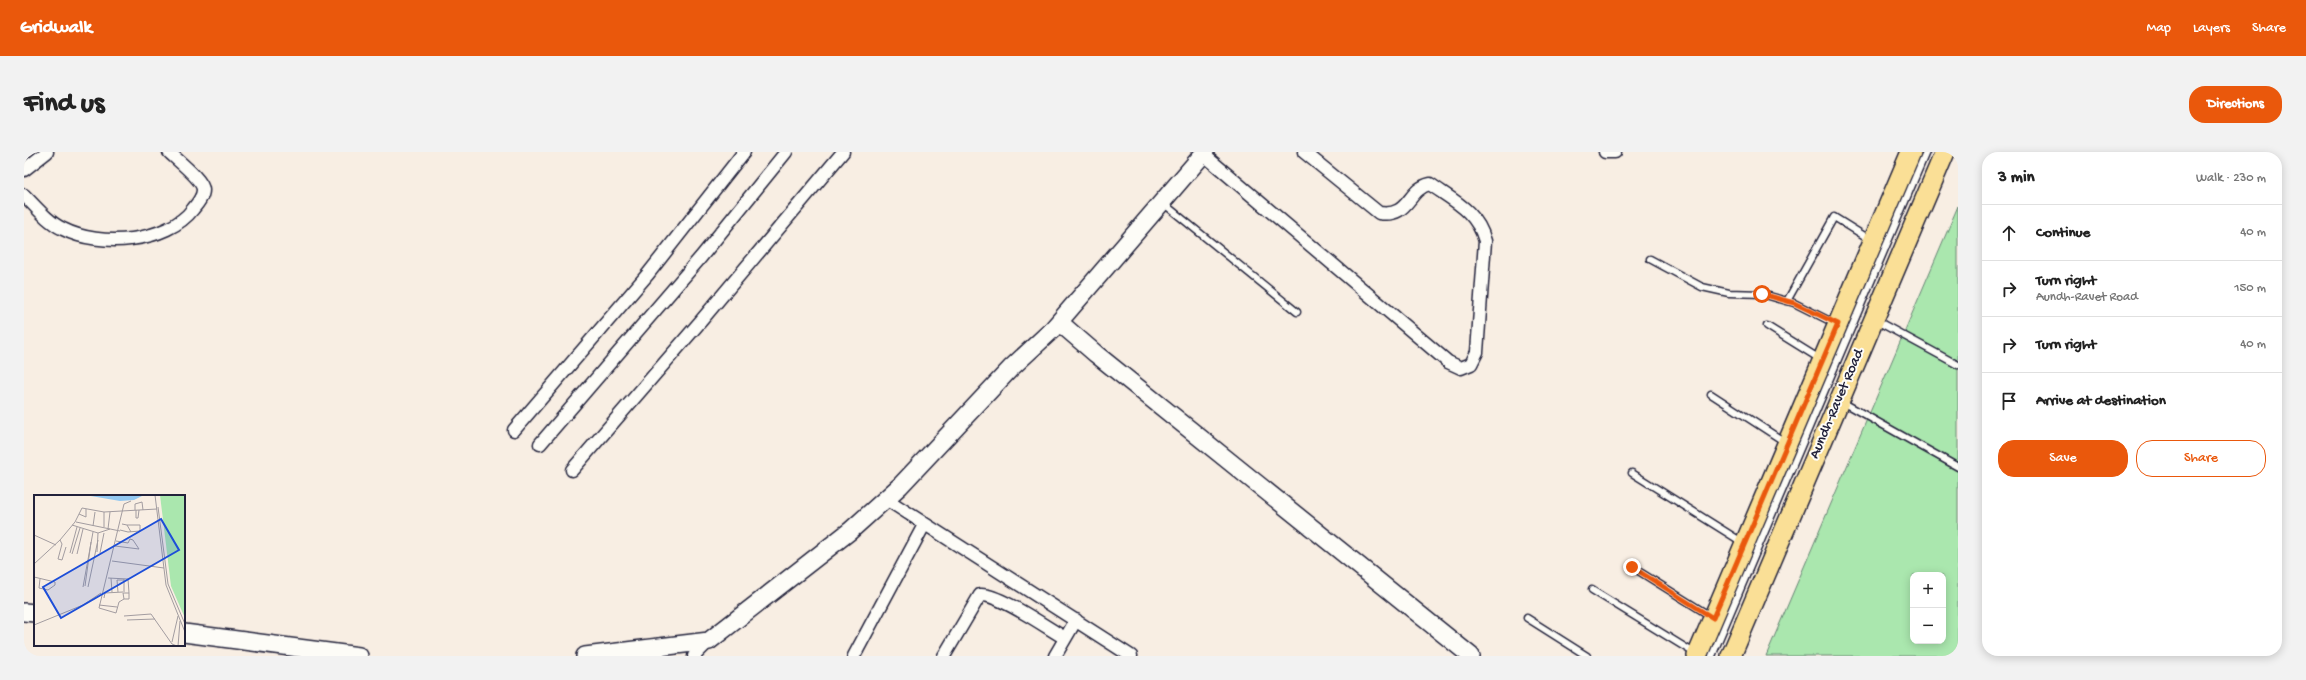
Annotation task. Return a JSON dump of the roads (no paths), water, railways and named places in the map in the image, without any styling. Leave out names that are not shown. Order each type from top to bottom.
[{"type":"main road","name":"Aundh-Ravet Road","points":[[1702,655],[1713,618],[1744,543],[1911,152]]},
{"type":"main road","name":"Aundh-Ravet Road","points":[[1730,656],[1945,152]]},
{"type":"street","points":[[24,170],[47,152]]},
{"type":"street","points":[[24,195],[62,229],[82,236],[103,239],[138,238],[155,235],[182,221],[201,199],[203,190],[200,182],[169,152]]},
{"type":"street","points":[[514,430],[648,274],[744,152]]},
{"type":"street","points":[[540,444],[701,257],[786,152]]},
{"type":"street","points":[[572,470],[700,322],[842,152]]},
{"type":"street","points":[[695,656],[709,640],[850,531],[886,499],[1006,373],[1059,322],[1204,153],[1448,362],[1461,368],[1471,364],[1477,352],[1485,242],[1481,227],[1469,212],[1430,184],[1422,186],[1404,207],[1390,215],[1378,213],[1304,152]]},
{"type":"street","points":[[1605,152],[1615,152]]},
{"type":"street","points":[[1059,322],[1096,354],[1471,656]]},
{"type":"street","points":[[886,499],[1131,656]]},
{"type":"street","points":[[854,656],[924,524]]},
{"type":"street","points":[[944,656],[980,595],[986,594],[1002,601],[1065,638]]},
{"type":"street","points":[[24,612],[34,613]]},
{"type":"street","points":[[1055,656],[1076,620]]},
{"type":"street","points":[[185,633],[359,656]]},
{"type":"street","points":[[585,656],[709,640]]},
{"type":"lane","points":[[1592,590],[1702,655],[1926,152]]},
{"type":"lane","points":[[1162,202],[1297,312]]},
{"type":"lane","points":[[1787,301],[1834,217],[1873,242]]},
{"type":"lane","points":[[1650,259],[1702,287],[1729,293],[1762,294],[1787,301],[1838,324]]},
{"type":"lane","points":[[1873,319],[1958,365]]},
{"type":"lane","points":[[1767,326],[1822,360]]},
{"type":"lane","points":[[1710,394],[1787,443]]},
{"type":"lane","points":[[1839,400],[1958,467]]},
{"type":"lane","points":[[1632,473],[1744,543]]},
{"type":"lane","points":[[1632,567],[1713,618]]},
{"type":"lane","points":[[1527,618],[1587,656]]}]
